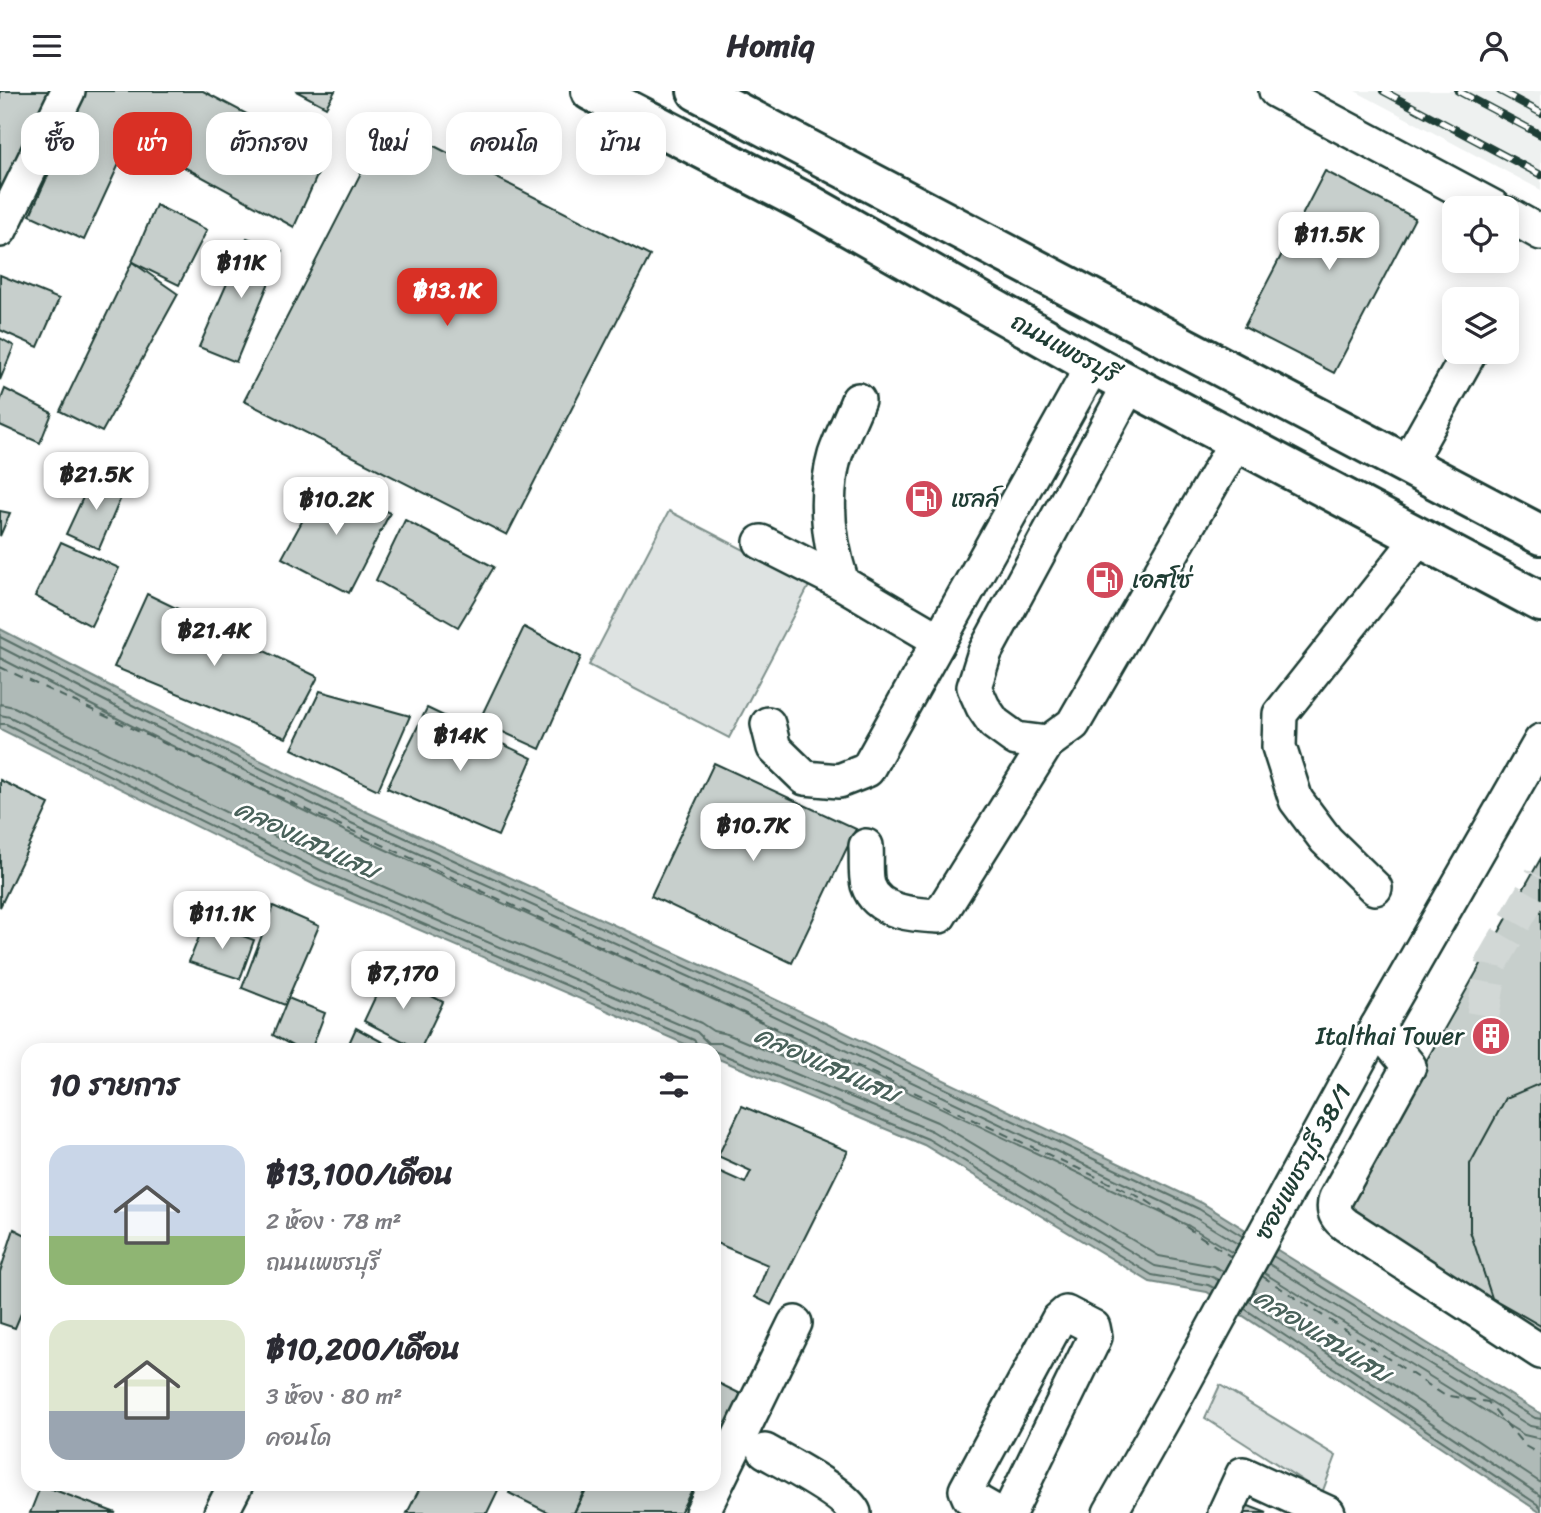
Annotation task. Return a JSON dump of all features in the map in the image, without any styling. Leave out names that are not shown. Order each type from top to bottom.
[{"type":"main road","name":"ถนนเพชรบุรี","points":[[591,91],[805,202],[1093,365],[1541,602]]},
{"type":"main road","points":[[718,96],[1541,535]]},
{"type":"street","points":[[0,230],[68,91]]},
{"type":"street","points":[[1276,91],[1473,196]]},
{"type":"street","points":[[1519,221],[1541,233]]},
{"type":"street","points":[[1407,464],[1463,364]]},
{"type":"street","points":[[768,724],[774,748],[805,778],[839,781],[867,770],[1093,365]]},
{"type":"street","points":[[1047,743],[1016,739],[994,723],[974,687],[985,652],[1130,384]]},
{"type":"street","points":[[842,583],[834,561],[828,521],[830,492],[835,456],[859,400]]},
{"type":"street","points":[[866,846],[868,884],[877,901],[909,914],[939,916],[1047,743],[1073,724],[1237,440]]},
{"type":"street","points":[[1375,888],[1326,840],[1296,800],[1279,747],[1280,714],[1420,537]]},
{"type":"street","points":[[761,542],[842,583],[939,640]]},
{"type":"street","name":"ซอยเพชรบุรี 38/1","points":[[1110,1513],[1377,1027],[1536,764]]},
{"type":"street","points":[[1377,1027],[1409,1066],[1336,1198],[1335,1213],[1346,1225],[1541,1352]]},
{"type":"street","points":[[997,1513],[969,1497],[966,1490],[1058,1320],[1066,1313],[1093,1327],[1095,1337],[1009,1513]]},
{"type":"street","points":[[721,1474],[795,1323]]},
{"type":"street","points":[[765,1451],[842,1497],[855,1513]]},
{"type":"street","points":[[1225,1513],[1243,1474],[1328,1513]]},
{"type":"street","points":[[221,1513],[232,1491]]},
{"type":"street","points":[[702,1513],[713,1491]]},
{"type":"shaded area","points":[[1355,91],[1541,91],[1541,190]]},
{"type":"shaded area","points":[[669,511],[810,584],[729,738],[589,665]]},
{"type":"shaded area","points":[[1220,1385],[1336,1456],[1322,1493],[1205,1418]]},
{"type":"water","name":"คลองแสนแสบ","points":[[0,629],[149,706],[356,807],[743,984],[1202,1203],[1541,1414],[1541,1513],[1207,1292],[1150,1282],[924,1145],[721,1060],[721,1043],[683,1043],[315,885],[0,729]]},
{"type":"building","points":[[0,91],[54,91],[44,112],[21,112],[21,161],[0,205]]},
{"type":"building","points":[[86,91],[203,91],[243,112],[206,112],[206,175],[317,175],[294,227],[192,171],[192,112],[113,112],[114,175],[84,240],[30,215],[48,175],[99,175],[99,112],[77,112]]},
{"type":"building","points":[[296,91],[335,91],[326,107]]},
{"type":"building","points":[[432,145],[446,152],[446,175],[491,175],[650,256],[507,535],[244,401],[360,175],[432,175]]},
{"type":"building","points":[[1325,171],[1415,218],[1334,373],[1244,327]]},
{"type":"building","points":[[156,205],[207,230],[179,285],[132,262]]},
{"type":"building","points":[[247,238],[282,251],[236,362],[199,347]]},
{"type":"building","points":[[132,262],[178,294],[102,432],[60,411]]},
{"type":"building","points":[[0,275],[59,299],[38,347],[0,330]]},
{"type":"building","points":[[0,338],[14,346],[0,380]]},
{"type":"building","points":[[5,389],[52,413],[40,443],[0,425],[0,402]]},
{"type":"building","points":[[93,476],[125,488],[99,549],[66,534]]},
{"type":"building","points":[[323,483],[390,513],[349,593],[282,558]]},
{"type":"building","points":[[0,511],[10,513],[0,536]]},
{"type":"building","points":[[405,520],[494,567],[458,627],[376,580]]},
{"type":"building","points":[[61,542],[119,568],[91,626],[35,596]]},
{"type":"building","points":[[147,594],[318,677],[286,738],[114,667]]},
{"type":"building","points":[[524,627],[581,657],[540,749],[479,721]]},
{"type":"building","points":[[320,691],[410,716],[378,790],[292,749]]},
{"type":"building","points":[[427,708],[532,758],[498,836],[387,788]]},
{"type":"building","points":[[714,763],[856,829],[792,963],[651,896]]},
{"type":"building","points":[[0,780],[49,804],[0,907]]},
{"type":"building","name":"Italthai Tower","points":[[1541,858],[1541,1343],[1339,1215]]},
{"type":"building","points":[[273,906],[319,926],[285,1005],[242,988]]},
{"type":"building","points":[[205,922],[254,940],[240,979],[189,962]]},
{"type":"building","points":[[387,972],[443,1002],[423,1043],[406,1043],[364,1021]]},
{"type":"building","points":[[288,998],[325,1013],[314,1043],[287,1043],[273,1035]]},
{"type":"building","points":[[356,1028],[384,1043],[349,1043]]},
{"type":"building","points":[[1541,1083],[1541,1326],[1492,1298],[1470,1231],[1470,1164],[1506,1098]]},
{"type":"building","points":[[742,1106],[848,1151],[771,1305],[755,1297],[768,1265],[721,1245],[721,1172],[745,1183],[751,1171],[721,1157],[721,1150]]},
{"type":"building","points":[[14,1229],[21,1232],[21,1314],[15,1328],[0,1323],[0,1272]]},
{"type":"building","points":[[721,1384],[743,1395],[721,1436]]},
{"type":"building","points":[[39,1491],[57,1491],[116,1513],[30,1513]]},
{"type":"building","points":[[418,1491],[498,1491],[487,1513],[407,1513]]},
{"type":"building","points":[[584,1491],[574,1513],[549,1513],[509,1493]]},
{"type":"building","points":[[585,1491],[691,1491],[680,1513],[574,1513]]},
{"type":"building","points":[[1246,1505],[1267,1513],[1242,1513]]},
{"type":"ferry route","points":[[0,667],[1144,1199],[1233,1258]]},
{"type":"ferry route","points":[[1262,1276],[1444,1395],[1488,1402],[1525,1446],[1541,1455]]},
{"type":"tunnel","points":[[1483,1015],[1492,962],[1541,877]]},
{"type":"railway","points":[[1383,91],[1541,175]]},
{"type":"railway","points":[[1458,91],[1541,135]]},
{"type":"railway","points":[[1500,91],[1541,113]]},
{"type":"place","name":"เชลล์","points":[[924,499]]},
{"type":"place","name":"เอสโซ่","points":[[1105,580]]},
{"type":"place","name":"Italthai Tower","points":[[1491,1036]]}]
